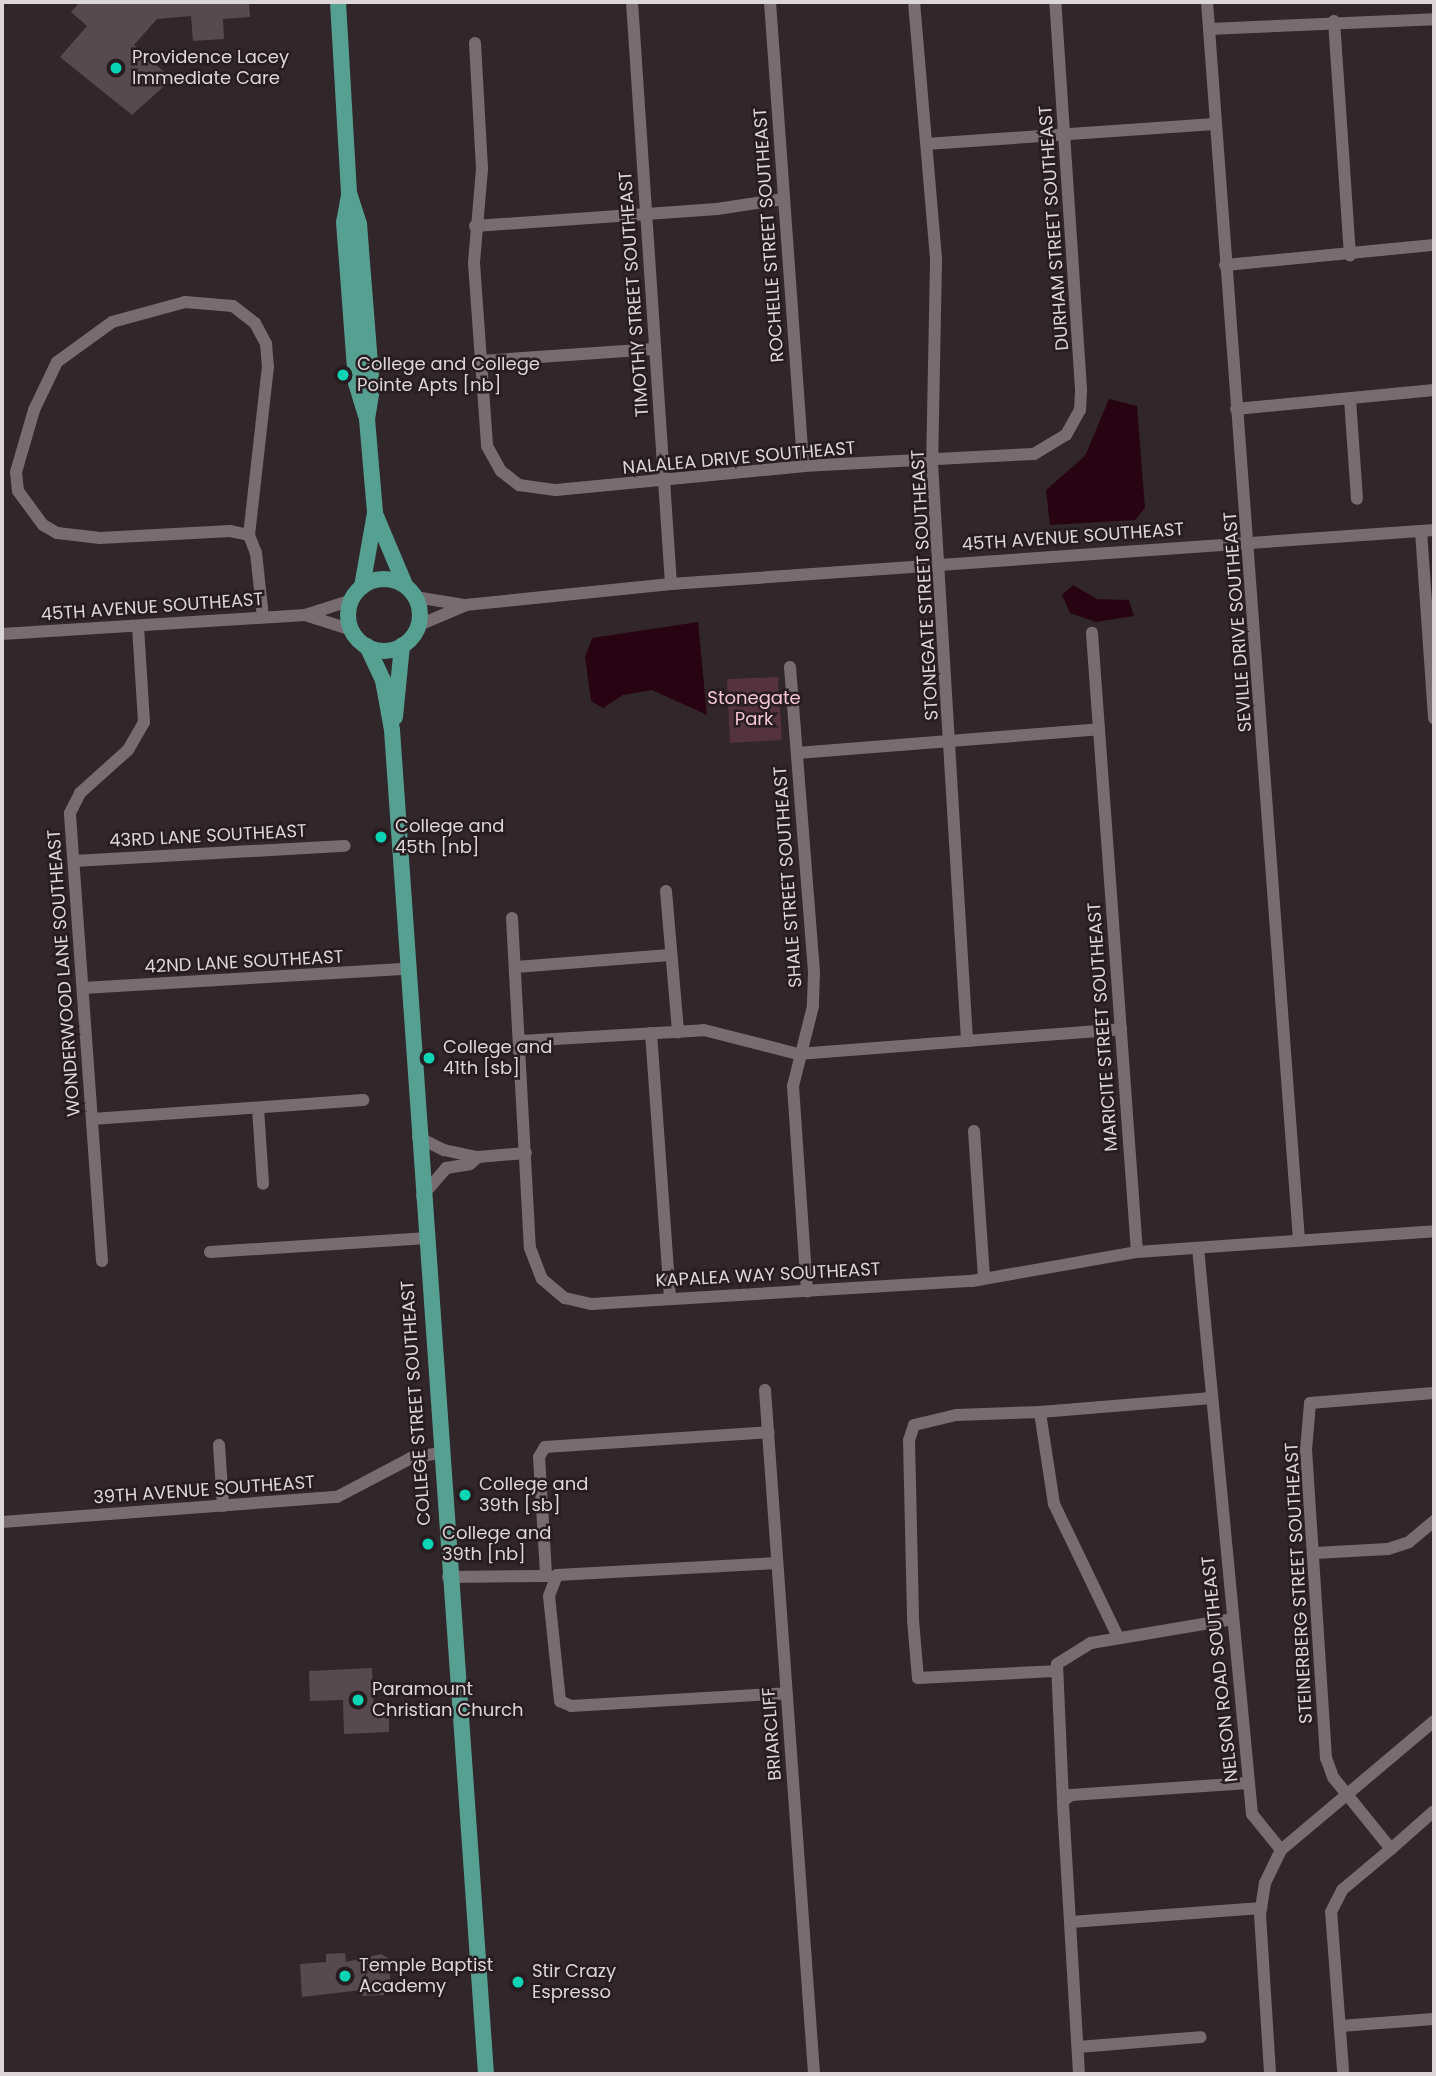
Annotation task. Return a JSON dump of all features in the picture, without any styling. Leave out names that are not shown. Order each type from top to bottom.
[{"type":"main road","points":[[338,2],[349,193],[359,224],[372,388],[368,419],[375,513],[357,593],[352,631],[367,646],[384,650],[402,645],[419,625],[410,591],[375,513]]},
{"type":"main road","points":[[357,593],[381,579],[410,591]]},
{"type":"main road","name":"COLLEGE STREET SOUTHEAST","points":[[392,730],[402,645]]},
{"type":"main road","name":"COLLEGE STREET SOUTHEAST","points":[[367,646],[383,680],[392,730],[439,1453],[486,2074]]},
{"type":"street","name":"TIMOTHY STREET SOUTHEAST","points":[[632,2],[653,349],[671,584]]},
{"type":"street","name":"ROCHELLE STREET SOUTHEAST","points":[[771,2],[803,467]]},
{"type":"street","name":"STONEGATE STREET SOUTHEAST","points":[[915,2],[927,144],[938,352],[932,463],[941,564],[967,1041]]},
{"type":"street","name":"DURHAM STREET SOUTHEAST","points":[[1055,2],[1066,134],[1081,396],[1072,427],[1055,444]]},
{"type":"street","name":"SEVILLE DRIVE SOUTHEAST","points":[[1207,2],[1236,409],[1250,541],[1299,1240]]},
{"type":"street","points":[[1209,29],[1334,21],[1434,19]]},
{"type":"street","points":[[1334,21],[1350,255]]},
{"type":"street","points":[[475,43],[482,169],[475,226],[481,361],[653,349]]},
{"type":"street","points":[[927,144],[1214,124]]},
{"type":"street","points":[[475,226],[646,214],[783,199]]},
{"type":"street","points":[[1225,265],[1434,245]]},
{"type":"street","points":[[248,536],[230,531],[100,538],[57,533],[31,512],[18,491],[16,472],[44,387],[57,362],[80,342],[112,322],[185,302],[233,306],[255,323],[267,355],[248,536],[256,553],[263,617]]},
{"type":"street","name":"NALALEA DRIVE SOUTHEAST","points":[[481,361],[487,446],[510,479],[542,490],[663,482],[803,467],[932,463],[1034,454],[1055,444]]},
{"type":"street","points":[[1236,409],[1434,390]]},
{"type":"street","points":[[1350,399],[1357,499]]},
{"type":"street","points":[[2,473],[16,472]]},
{"type":"street","name":"45TH AVENUE SOUTHEAST","points":[[419,625],[465,606],[671,584],[1434,530]]},
{"type":"street","points":[[1421,531],[1434,719]]},
{"type":"street","name":"45TH AVENUE SOUTHEAST","points":[[410,591],[465,606]]},
{"type":"street","name":"45TH AVENUE SOUTHEAST","points":[[2,634],[305,615],[357,593]]},
{"type":"street","name":"45TH AVENUE SOUTHEAST","points":[[305,615],[352,631]]},
{"type":"street","name":"WONDERWOOD LANE SOUTHEAST","points":[[102,1261],[70,813],[75,799],[128,750],[144,722],[138,626]]},
{"type":"street","name":"MARICITE STREET SOUTHEAST","points":[[1092,633],[1137,1252]]},
{"type":"street","name":"SHALE STREET SOUTHEAST","points":[[790,667],[814,973],[813,1006],[798,1054],[793,1086],[807,1292]]},
{"type":"street","points":[[797,753],[1099,729]]},
{"type":"street","name":"43RD LANE SOUTHEAST","points":[[74,861],[345,846]]},
{"type":"street","points":[[666,891],[678,1032]]},
{"type":"street","points":[[422,1196],[446,1168],[478,1157],[526,1153],[512,918]]},
{"type":"street","points":[[516,967],[670,955]]},
{"type":"street","name":"42ND LANE SOUTHEAST","points":[[83,989],[406,969]]},
{"type":"street","points":[[521,1041],[704,1030],[798,1054],[1121,1029]]},
{"type":"street","points":[[651,1033],[670,1298]]},
{"type":"street","points":[[92,1119],[363,1100]]},
{"type":"street","points":[[258,1108],[263,1184]]},
{"type":"street","points":[[974,1131],[978,1280],[1137,1252],[1434,1231]]},
{"type":"street","points":[[418,1137],[444,1150],[478,1157]]},
{"type":"street","name":"KAPALEA WAY SOUTHEAST","points":[[526,1153],[530,1248],[542,1279],[565,1298],[591,1304],[978,1280]]},
{"type":"street","points":[[210,1252],[424,1238]]},
{"type":"street","name":"NELSON ROAD SOUTHEAST","points":[[1198,1248],[1252,1814],[1281,1850]]},
{"type":"street","name":"BRIARCLIFF","points":[[765,1390],[814,2074]]},
{"type":"street","name":"STEINERBERG STREET SOUTHEAST","points":[[1391,1849],[1348,1794],[1326,1758],[1315,1553],[1306,1450],[1310,1403],[1434,1393]]},
{"type":"street","points":[[1054,1671],[918,1678],[913,1620],[909,1440],[914,1425],[956,1415],[1040,1412],[1212,1398]]},
{"type":"street","points":[[1040,1412],[1054,1504],[1118,1637]]},
{"type":"street","points":[[768,1432],[545,1447],[539,1457],[550,1576],[549,1596],[561,1701],[571,1706],[787,1693]]},
{"type":"street","points":[[219,1445],[223,1506]]},
{"type":"street","name":"39TH AVENUE SOUTHEAST","points":[[2,1522],[337,1497],[411,1458],[439,1453]]},
{"type":"street","points":[[1315,1553],[1388,1549],[1409,1542],[1434,1521]]},
{"type":"street","points":[[448,1577],[550,1576],[777,1563]]},
{"type":"street","points":[[1079,2074],[1054,1671],[1069,1654],[1118,1637],[1233,1619]]},
{"type":"street","points":[[1270,2074],[1261,1908],[1281,1850],[1434,1721]]},
{"type":"street","points":[[1063,1801],[1071,1796],[1249,1783]]},
{"type":"street","points":[[1343,2070],[1331,1912],[1342,1890],[1434,1811]]},
{"type":"street","points":[[1071,1922],[1261,1908]]},
{"type":"street","points":[[1340,2026],[1434,2019]]},
{"type":"street","points":[[1078,2047],[1201,2037]]},
{"type":"green space","name":"Stonegate Park","points":[[778,677],[782,740],[730,743],[727,679]]},
{"type":"shaded area","points":[[1109,399],[1137,406],[1145,508],[1135,520],[1050,525],[1046,490],[1085,456]]},
{"type":"shaded area","points":[[1073,585],[1097,599],[1129,600],[1134,616],[1096,622],[1070,613],[1062,595]]},
{"type":"shaded area","points":[[698,622],[707,715],[652,690],[623,695],[603,708],[591,701],[585,657],[592,638]]},
{"type":"building","name":"Providence Lacey Immediate Care","points":[[80,2],[249,2],[250,17],[223,19],[224,39],[193,41],[191,16],[157,19],[134,45],[172,79],[132,115],[60,57],[87,26],[71,12]]},
{"type":"building","name":"Paramount Christian Church","points":[[372,1668],[374,1713],[389,1713],[389,1732],[344,1734],[343,1700],[310,1701],[309,1671]]},
{"type":"building","name":"Temple Baptist Academy","points":[[345,1953],[346,1962],[381,1954],[388,1958],[391,1988],[384,1989],[384,1995],[362,1996],[362,1990],[302,1997],[300,1964],[326,1962],[326,1954]]},
{"type":"place","name":"Providence Lacey Immediate Care","points":[[116,68]]},
{"type":"place","name":"College and College Pointe Apts [nb]","points":[[343,375]]},
{"type":"place","name":"College and 45th [nb]","points":[[381,837]]},
{"type":"place","name":"College and 41th [sb]","points":[[429,1058]]},
{"type":"place","name":"College and 39th [sb]","points":[[465,1495]]},
{"type":"place","name":"College and 39th [nb]","points":[[428,1544]]},
{"type":"place","name":"Paramount Christian Church","points":[[358,1700]]},
{"type":"place","name":"Temple Baptist Academy","points":[[345,1976]]},
{"type":"place","name":"Stir Crazy Espresso","points":[[518,1982]]}]
